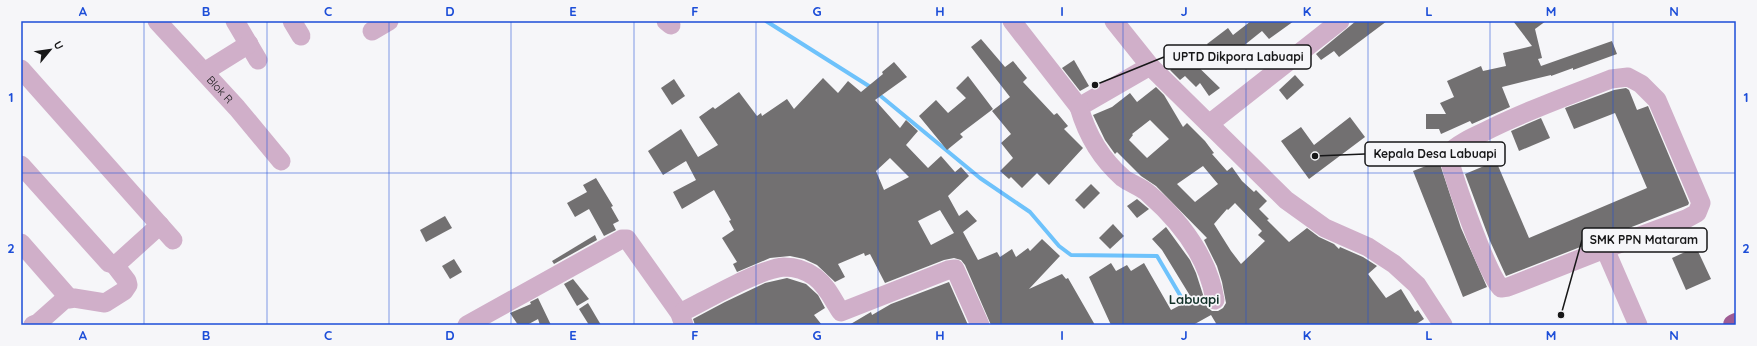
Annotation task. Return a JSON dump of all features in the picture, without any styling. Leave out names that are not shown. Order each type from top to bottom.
[{"type":"street","name":"Blok R","points":[[157,21],[237,108],[281,161]]},
{"type":"street","points":[[204,72],[254,52],[235,21]]},
{"type":"street","points":[[372,31],[389,21]]},
{"type":"street","points":[[1012,21],[1079,107],[1085,129],[1093,144],[1108,163],[1124,179],[1148,193],[1178,223],[1191,239],[1204,266],[1214,300]]},
{"type":"street","points":[[1114,21],[1150,66],[1299,210],[1326,228],[1368,247],[1394,264],[1417,285],[1435,310],[1443,325]]},
{"type":"street","points":[[1209,124],[1340,21]]},
{"type":"street","points":[[1079,107],[1150,66]]},
{"type":"street","points":[[21,69],[173,240]]},
{"type":"street","points":[[1628,77],[1641,84],[1657,100],[1700,203],[1697,213],[1686,219],[1605,250],[1508,287],[1501,288],[1497,284],[1486,260],[1452,172],[1448,154],[1454,148],[1503,122],[1611,79],[1628,77]]},
{"type":"street","points":[[21,165],[109,263],[114,264],[127,281],[128,285],[124,291],[105,303],[70,298],[65,299],[38,323],[33,325]]},
{"type":"street","points":[[114,264],[160,225]]},
{"type":"street","points":[[473,324],[622,239],[628,239],[682,320]]},
{"type":"street","points":[[21,243],[70,298]]},
{"type":"street","points":[[1605,250],[1638,325]]},
{"type":"street","points":[[682,320],[684,311],[771,269],[789,268],[808,273],[826,288],[841,312],[952,269],[957,271],[980,325]]},
{"type":"street","points":[[21,319],[27,325]]},
{"type":"building","points":[[1251,21],[1294,21],[1269,39],[1262,31],[1242,47],[1244,50],[1223,65],[1207,44],[1228,28],[1233,35]]},
{"type":"building","points":[[1356,21],[1387,21],[1339,57],[1334,51],[1321,60],[1316,54]]},
{"type":"building","points":[[1513,21],[1546,21],[1535,29],[1542,58],[1538,59],[1541,66],[1612,41],[1617,54],[1573,70],[1573,68],[1551,76],[1502,87],[1510,107],[1472,124],[1470,121],[1441,134],[1439,129],[1426,129],[1426,114],[1446,114],[1440,103],[1454,97],[1447,81],[1481,66],[1483,71],[1506,66],[1503,53],[1532,46]]},
{"type":"building","points":[[981,39],[1005,67],[1013,61],[1027,78],[1023,82],[1054,115],[1057,113],[1068,126],[1064,129],[1083,148],[1049,185],[1037,173],[1022,188],[1011,177],[1009,179],[1000,171],[1013,158],[1001,143],[1011,134],[992,111],[1010,97],[971,47]]},
{"type":"building","points":[[1188,57],[1220,88],[1209,96],[1200,83],[1196,87],[1185,76],[1180,80],[1170,70]]},
{"type":"building","points":[[1074,60],[1089,86],[1080,91],[1062,68]]},
{"type":"building","points":[[894,62],[907,77],[875,100],[900,128],[906,120],[918,131],[906,145],[928,168],[941,156],[955,172],[961,167],[969,176],[948,196],[959,216],[967,210],[977,221],[963,232],[978,260],[997,252],[1000,257],[1012,249],[1016,257],[1028,248],[1030,251],[1042,239],[1060,256],[1029,289],[1062,274],[1066,279],[1068,278],[1095,325],[991,325],[965,265],[961,260],[954,258],[944,260],[885,283],[870,254],[865,256],[864,253],[838,264],[845,277],[835,282],[817,265],[804,259],[790,256],[770,258],[737,272],[733,264],[737,262],[722,238],[734,230],[729,221],[731,220],[714,190],[682,209],[673,192],[696,180],[686,161],[663,175],[648,151],[681,129],[698,157],[718,145],[699,117],[713,107],[715,109],[739,92],[757,116],[761,113],[762,116],[787,99],[794,109],[823,78],[838,93],[848,81],[861,92],[883,74],[882,72]],"holes":[[[890,158],[909,177],[884,190],[876,171]],[[940,210],[954,233],[931,245],[918,221]]]},
{"type":"building","points":[[1295,75],[1304,85],[1287,100],[1279,90]]},
{"type":"building","points":[[968,76],[993,109],[960,134],[963,137],[947,150],[919,116],[936,100],[948,113],[966,98],[956,88]]},
{"type":"building","points":[[674,79],[685,96],[672,105],[661,88]]},
{"type":"building","points":[[1156,87],[1164,95],[1183,127],[1187,123],[1205,141],[1214,153],[1212,154],[1227,171],[1232,167],[1242,181],[1254,192],[1256,190],[1267,201],[1259,209],[1269,219],[1267,220],[1289,242],[1307,228],[1319,237],[1334,244],[1339,249],[1340,247],[1363,257],[1377,266],[1368,274],[1386,298],[1401,289],[1415,312],[1418,310],[1424,319],[1415,325],[1217,325],[1211,315],[1193,325],[1111,325],[1089,277],[1111,263],[1116,271],[1127,265],[1131,271],[1144,263],[1171,310],[1192,299],[1162,250],[1152,239],[1166,227],[1190,260],[1196,273],[1207,307],[1212,311],[1218,311],[1223,308],[1226,303],[1217,266],[1204,240],[1207,238],[1156,186],[1141,176],[1117,152],[1115,154],[1105,140],[1093,115],[1112,107],[1130,93],[1137,102]],"holes":[[[1150,120],[1169,139],[1147,158],[1129,140],[1133,135],[1132,134]],[[1203,166],[1218,184],[1195,202],[1177,184]],[[1235,203],[1262,231],[1258,235],[1265,241],[1241,264],[1214,224],[1227,209],[1228,210]]]},
{"type":"building","points":[[1626,88],[1629,90],[1637,110],[1648,106],[1689,203],[1688,205],[1506,276],[1490,241],[1465,174],[1496,161],[1529,238],[1647,188],[1615,113],[1574,129],[1565,108],[1614,90]]},
{"type":"building","points":[[1350,117],[1365,137],[1309,179],[1281,141],[1301,127],[1314,145]]},
{"type":"building","points":[[1541,118],[1550,138],[1519,151],[1511,131]]},
{"type":"building","points":[[1439,161],[1461,228],[1487,287],[1463,297],[1413,171]]},
{"type":"building","points":[[596,178],[613,206],[611,207],[619,221],[613,224],[616,230],[604,236],[589,209],[575,217],[567,203],[587,192],[583,185]]},
{"type":"building","points":[[1091,184],[1100,193],[1084,209],[1075,200]]},
{"type":"building","points":[[1137,199],[1149,209],[1137,218],[1127,206]]},
{"type":"building","points":[[445,216],[452,228],[426,242],[420,230]]},
{"type":"building","points":[[1113,224],[1124,236],[1110,249],[1099,238]]},
{"type":"building","points":[[595,235],[597,240],[554,264],[552,261]]},
{"type":"building","points":[[1696,247],[1711,279],[1686,290],[1672,258]]},
{"type":"building","points":[[454,259],[462,272],[450,279],[442,266]]},
{"type":"building","points":[[787,278],[806,284],[818,295],[825,308],[814,315],[822,325],[695,325],[693,319],[725,302],[765,283]]},
{"type":"building","points":[[573,279],[589,299],[577,306],[564,284]]},
{"type":"building","points":[[949,282],[968,325],[849,325],[871,312],[872,315],[891,304]]},
{"type":"building","points":[[538,298],[551,325],[540,325],[538,319],[527,325],[518,325],[510,313],[531,304],[530,302]]},
{"type":"building","points":[[588,303],[601,325],[589,325],[579,309]]},
{"type":"waterway","points":[[766,21],[872,88]]},
{"type":"waterway","points":[[877,93],[980,178],[1030,212],[1059,246],[1071,255],[1157,256],[1187,307]]},
{"type":"place","name":"UPTD Dikpora Labuapi","points":[[1095,85]]},
{"type":"place","name":"Kepala Desa Labuapi","points":[[1315,156]]},
{"type":"place","name":"SMK PPN Mataram","points":[[1561,315]]},
{"type":"district","name":"Labuapi","points":[[1194,299]]}]
